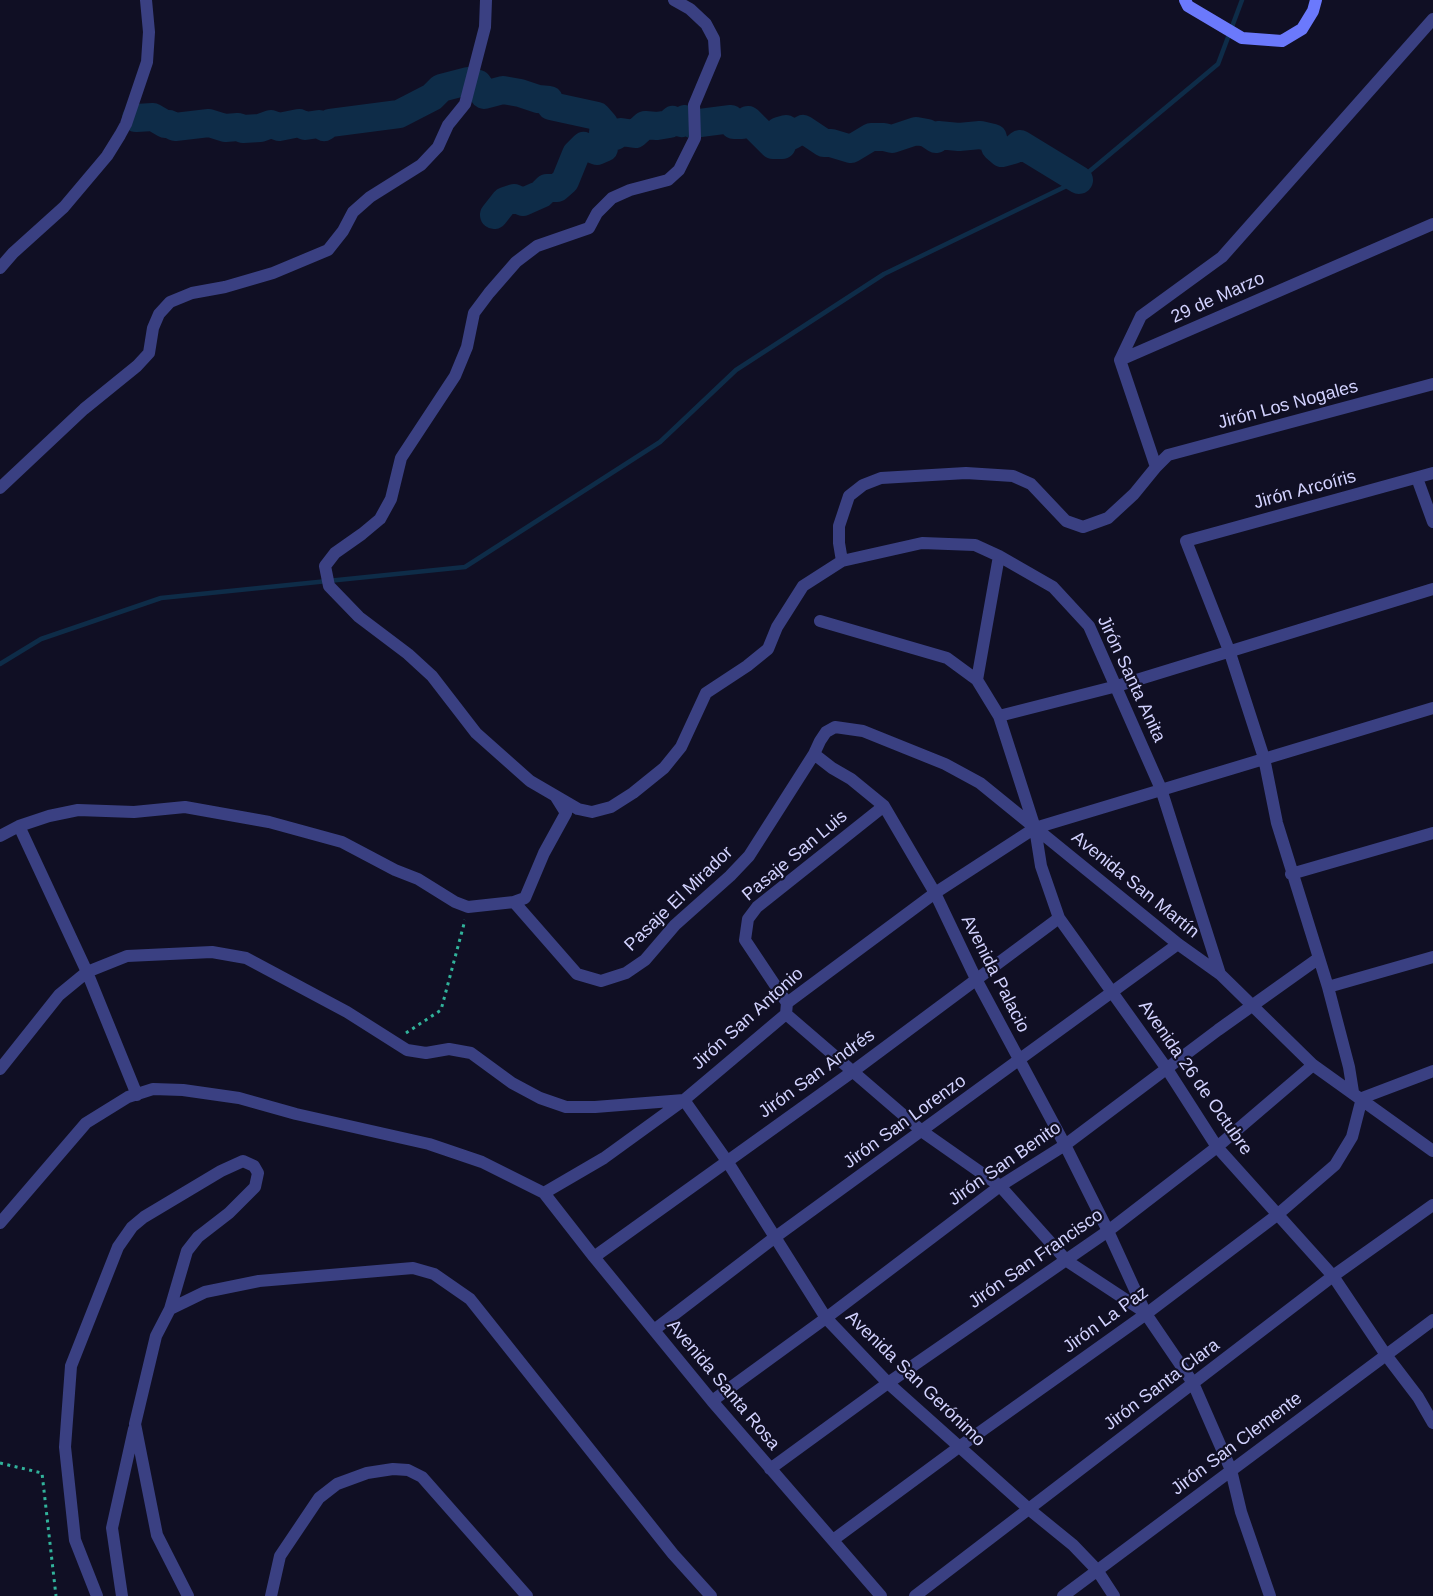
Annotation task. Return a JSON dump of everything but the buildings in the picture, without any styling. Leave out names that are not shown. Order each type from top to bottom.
[{"type":"street","points":[[0,268],[13,253],[64,207],[107,156],[126,124],[147,62],[149,32],[146,0]]},
{"type":"street","points":[[0,488],[84,409],[143,360],[149,353],[153,328],[159,314],[170,302],[192,292],[225,287],[273,273],[328,250],[343,231],[353,212],[370,197],[421,165],[438,147],[448,125],[465,104],[485,27],[486,0]]},
{"type":"street","name":"Jirón Santa Anita","points":[[674,0],[690,9],[706,24],[714,39],[715,55],[694,105],[695,138],[679,170],[668,180],[630,190],[612,198],[597,213],[589,228],[537,246],[516,262],[474,313],[467,347],[455,376],[401,458],[391,499],[380,519],[335,553],[325,566],[329,586],[359,617],[432,676],[476,733],[530,781],[578,809],[592,812],[611,807],[664,768],[681,747],[706,693],[768,650],[777,627],[803,586],[842,561],[922,543],[975,545],[999,555],[1053,587],[1089,626],[1161,789],[1220,974]]},
{"type":"street","points":[[1186,3],[1242,38],[1282,40],[1302,29],[1313,11],[1316,0]]},
{"type":"street","points":[[1156,467],[1120,360],[1141,316],[1222,257],[1433,19]]},
{"type":"street","name":"29 de Marzo","points":[[1120,360],[1433,224]]},
{"type":"street","name":"Jirón Los Nogales","points":[[842,561],[838,526],[849,496],[863,485],[881,478],[966,473],[1013,476],[1031,484],[1066,521],[1083,527],[1108,518],[1134,494],[1168,455],[1433,384]]},
{"type":"street","name":"Jirón Arcoíris","points":[[1230,653],[1186,541],[1433,473]]},
{"type":"street","points":[[1418,478],[1433,522]]},
{"type":"street","points":[[977,680],[999,555]]},
{"type":"street","points":[[999,716],[1117,686],[1230,653],[1433,589]]},
{"type":"street","points":[[820,621],[947,658],[977,680],[999,716],[1035,828]]},
{"type":"street","points":[[1230,653],[1264,758],[1277,823],[1328,987],[1358,1095],[1433,1071]]},
{"type":"street","name":"Jirón San Antonio","points":[[544,1193],[604,1158],[684,1100],[786,1009],[935,893],[1035,828],[1433,708]]},
{"type":"street","points":[[814,754],[826,732],[835,727],[863,731],[945,764],[980,783],[1035,828]]},
{"type":"street","name":"Avenida Palacio","points":[[814,754],[884,806],[935,893],[976,979],[1065,1145],[1146,1314],[1193,1383],[1232,1470]]},
{"type":"street","name":"Pasaje El Mirador","points":[[514,902],[577,974],[601,981],[626,973],[645,960],[675,925],[749,856],[814,754]]},
{"type":"street","points":[[0,836],[49,816],[78,810],[134,812],[185,807],[269,822],[342,842],[395,870],[418,879],[455,902],[468,907],[514,902],[525,898],[544,853],[566,813],[555,796]]},
{"type":"street","name":"Pasaje San Luis","points":[[884,806],[757,907],[748,919],[745,940],[786,1009],[852,1072],[923,1132],[999,1186],[1067,1261],[1146,1314]]},
{"type":"street","points":[[20,826],[87,972],[137,1095]]},
{"type":"street","name":"Avenida 26 de Octubre","points":[[1035,828],[1041,866],[1059,918],[1167,1069],[1217,1147],[1333,1276],[1386,1355],[1418,1397],[1433,1423]]},
{"type":"street","name":"Avenida San Martín","points":[[1035,828],[1178,944],[1220,974],[1313,1065],[1339,1085],[1358,1095],[1433,1151]]},
{"type":"street","points":[[1292,874],[1433,833]]},
{"type":"street","name":"Jirón San Andrés","points":[[594,1257],[852,1072],[1059,918]]},
{"type":"street","name":"Jirón San Lorenzo","points":[[654,1330],[774,1238],[923,1132],[1178,944]]},
{"type":"street","points":[[0,1069],[59,995],[87,972],[127,956],[212,952],[246,958],[347,1012],[407,1050],[426,1053],[448,1050],[471,1053],[512,1083],[540,1098],[566,1107],[684,1100]]},
{"type":"street","points":[[1328,987],[1433,957]]},
{"type":"street","name":"Jirón San Benito","points":[[712,1401],[826,1318],[999,1186],[1065,1145],[1252,1005],[1319,958]]},
{"type":"street","name":"Jirón San Francisco","points":[[770,1469],[888,1383],[1108,1231],[1217,1147],[1313,1065]]},
{"type":"street","points":[[0,1223],[86,1123],[105,1110],[153,1089],[183,1090],[239,1098],[429,1144],[482,1162],[544,1193]]},
{"type":"street","name":"Jirón La Paz","points":[[833,1540],[1146,1314],[1277,1215],[1335,1165],[1352,1137],[1358,1095]]},
{"type":"street","name":"Avenida San Gerónimo","points":[[684,1100],[727,1161],[826,1318],[888,1383],[1030,1510],[1073,1545],[1096,1570],[1114,1596]]},
{"type":"street","points":[[97,1596],[75,1540],[65,1448],[71,1366],[118,1247],[132,1227],[144,1217],[221,1171],[243,1161],[254,1166],[258,1173],[255,1187],[229,1213],[198,1238],[187,1251],[170,1309],[156,1336],[112,1528],[122,1596]]},
{"type":"street","name":"Avenida Santa Rosa","points":[[544,1193],[712,1401],[881,1596]]},
{"type":"street","name":"Jirón Santa Clara","points":[[915,1596],[1333,1276],[1433,1205]]},
{"type":"street","points":[[170,1309],[205,1292],[260,1281],[413,1268],[434,1274],[470,1299],[673,1554],[711,1596]]},
{"type":"street","name":"Jirón San Clemente","points":[[1063,1596],[1433,1320]]},
{"type":"street","points":[[135,1424],[157,1535],[188,1596]]},
{"type":"street","points":[[271,1596],[280,1556],[319,1498],[337,1484],[367,1473],[393,1469],[408,1470],[422,1477],[527,1596]]},
{"type":"street","points":[[1232,1470],[1241,1512],[1269,1596]]},
{"type":"path","points":[[392,1042],[441,1010],[468,907]]},
{"type":"path","points":[[0,1463],[42,1473],[56,1596]]},
{"type":"waterway","points":[[0,664],[41,639],[161,598],[465,567],[660,442],[736,370],[884,274],[1079,180],[1218,64],[1242,0]]},
{"type":"waterway","points":[[136,118],[153,117],[175,127],[209,123],[225,128],[243,129],[260,128],[271,124],[279,127],[299,123],[305,126],[319,124],[324,127],[330,123],[399,114],[432,97],[441,88],[468,81],[478,84],[484,95],[503,90],[520,93],[549,100],[551,106],[597,116],[604,124],[603,133],[608,138],[621,132],[635,134],[645,125],[669,124],[673,120],[681,123],[685,119],[692,124],[731,119],[734,125],[742,125],[748,120],[773,145],[782,145],[779,131],[786,129],[791,136],[803,129],[824,143],[851,149],[871,137],[892,139],[916,131],[927,133],[936,139],[938,135],[959,137],[980,135],[993,138],[995,147],[1002,153],[1013,150],[1020,144],[1079,180]]},
{"type":"waterway","points":[[494,215],[505,201],[514,198],[523,202],[541,194],[547,188],[557,188],[565,181],[576,154],[584,146],[597,151],[604,148],[604,142],[608,138]]}]
